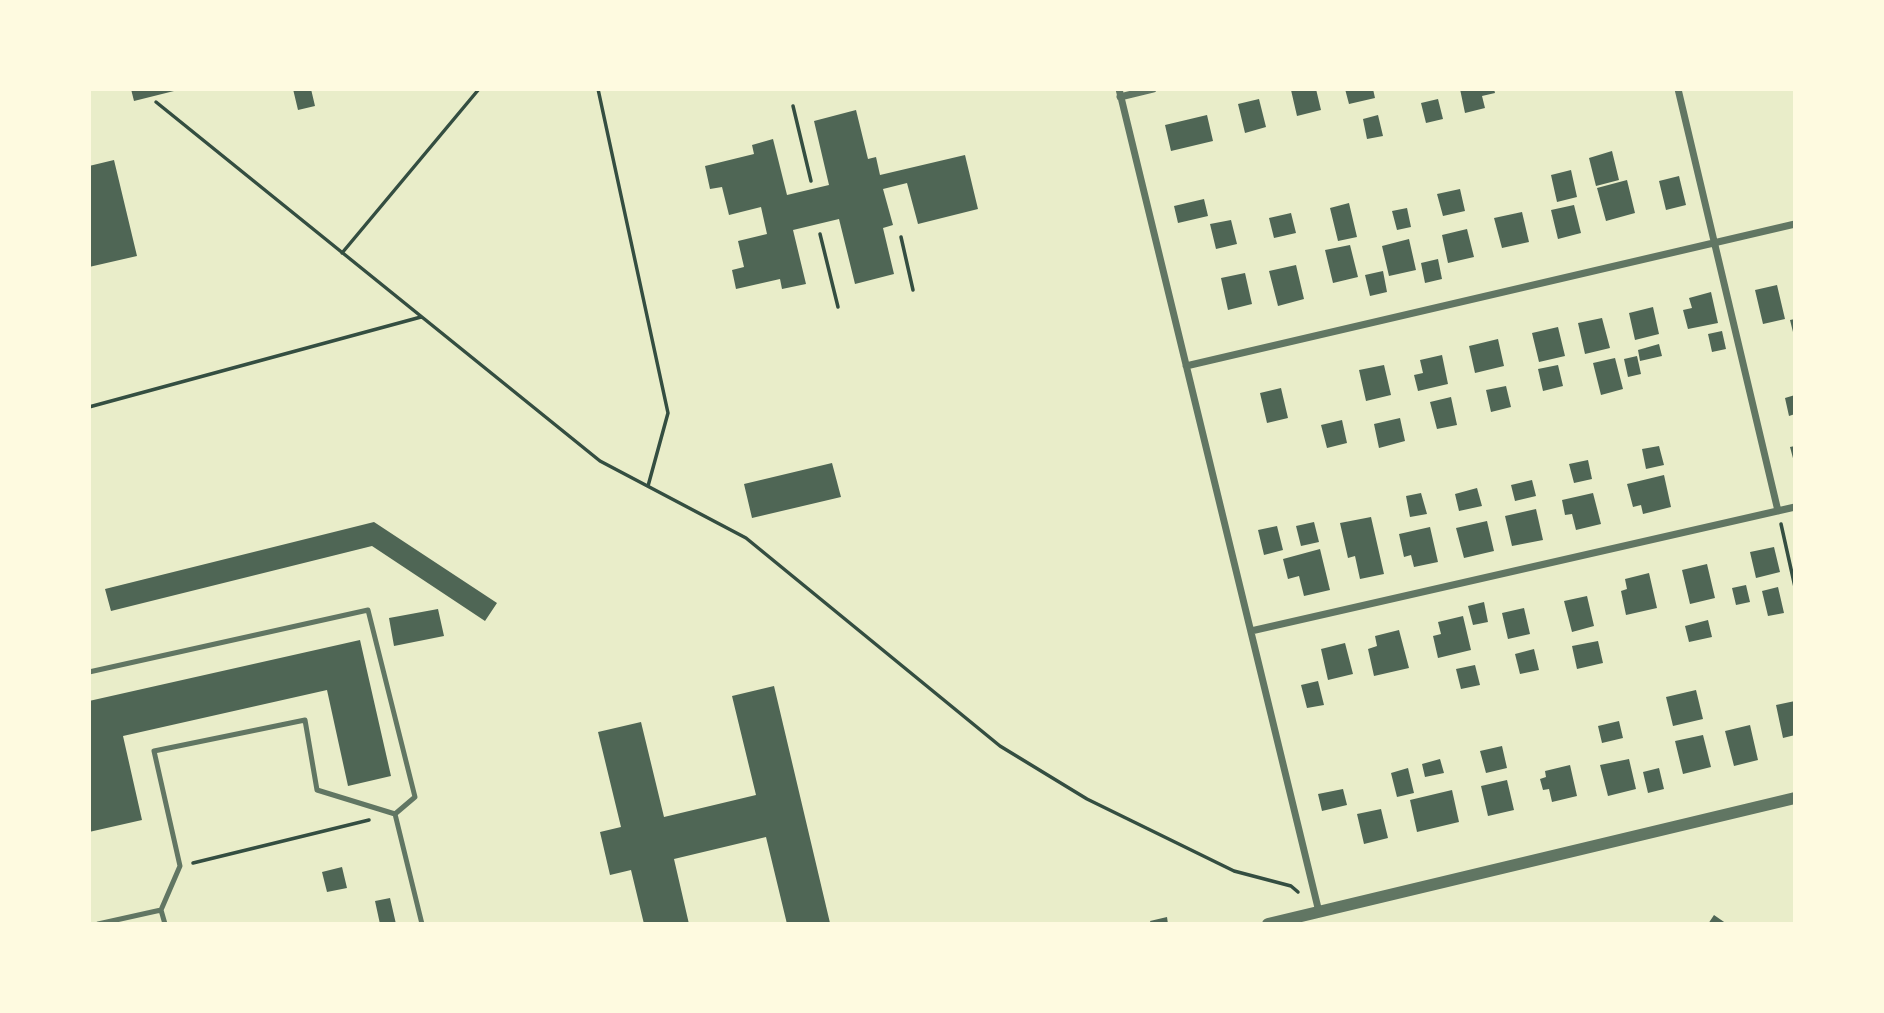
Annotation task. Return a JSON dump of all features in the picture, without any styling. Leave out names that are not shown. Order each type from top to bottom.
[{"type":"street","points":[[1153,89],[1119,93],[1319,912]]},
{"type":"street","points":[[1678,89],[1778,512]]},
{"type":"street","points":[[1186,366],[1795,224]]},
{"type":"street","points":[[1251,631],[1795,508]]},
{"type":"street","points":[[1268,924],[1795,798]]},
{"type":"lane","points":[[89,672],[368,610],[415,797],[395,814]]},
{"type":"lane","points":[[165,924],[161,910],[180,866],[154,751],[305,720],[317,790],[395,814]]},
{"type":"lane","points":[[395,814],[422,924]]},
{"type":"lane","points":[[98,924],[161,910]]},
{"type":"path","points":[[342,253],[480,89]]},
{"type":"path","points":[[598,89],[668,413],[648,487]]},
{"type":"path","points":[[156,102],[600,460],[746,538],[1000,746],[1087,799],[1234,871],[1291,886],[1319,912]]},
{"type":"path","points":[[793,106],[811,181]]},
{"type":"path","points":[[820,234],[838,307]]},
{"type":"path","points":[[901,237],[912,290]]},
{"type":"path","points":[[89,407],[421,317]]},
{"type":"path","points":[[1778,512],[1795,587]]},
{"type":"path","points":[[180,866],[395,814]]},
{"type":"building","points":[[131,89],[178,89],[178,90],[134,101]]},
{"type":"building","points":[[293,89],[311,89],[315,106],[298,110]]},
{"type":"building","points":[[1316,89],[1321,110],[1297,116],[1291,90]]},
{"type":"building","points":[[1345,89],[1373,89],[1375,98],[1349,104]]},
{"type":"building","points":[[1460,89],[1494,89],[1495,93],[1482,96],[1485,108],[1465,113]]},
{"type":"building","points":[[1259,99],[1266,127],[1245,133],[1238,104]]},
{"type":"building","points":[[1438,99],[1443,119],[1426,123],[1421,103]]},
{"type":"building","points":[[856,110],[868,159],[876,157],[880,175],[965,155],[978,209],[918,224],[907,183],[883,189],[893,225],[883,228],[894,274],[855,284],[839,219],[793,230],[806,284],[782,289],[780,279],[736,289],[732,270],[744,267],[738,241],[767,234],[761,207],[729,215],[722,187],[710,189],[705,166],[754,154],[752,145],[773,139],[787,195],[829,185],[814,121]]},
{"type":"building","points":[[1207,115],[1213,141],[1171,151],[1165,125]]},
{"type":"building","points":[[1378,115],[1383,136],[1367,139],[1363,119]]},
{"type":"building","points":[[1612,151],[1619,180],[1596,186],[1589,158]]},
{"type":"building","points":[[114,160],[137,256],[89,267],[89,166]]},
{"type":"building","points":[[1571,170],[1577,197],[1557,202],[1551,175]]},
{"type":"building","points":[[1679,176],[1686,205],[1666,210],[1659,181]]},
{"type":"building","points":[[1627,180],[1635,213],[1606,221],[1597,188]]},
{"type":"building","points":[[1460,189],[1465,211],[1443,216],[1437,194]]},
{"type":"building","points":[[1204,199],[1208,216],[1178,223],[1174,206]]},
{"type":"building","points":[[1349,203],[1357,237],[1338,241],[1330,208]]},
{"type":"building","points":[[1574,205],[1581,233],[1558,239],[1551,210]]},
{"type":"building","points":[[1407,208],[1411,227],[1397,230],[1392,211]]},
{"type":"building","points":[[1522,212],[1529,242],[1502,248],[1494,218]]},
{"type":"building","points":[[1291,213],[1296,233],[1274,238],[1269,218]]},
{"type":"building","points":[[1231,220],[1237,244],[1216,249],[1210,224]]},
{"type":"building","points":[[1467,229],[1474,257],[1448,263],[1442,235]]},
{"type":"building","points":[[1409,239],[1416,270],[1389,276],[1382,246]]},
{"type":"building","points":[[1350,245],[1358,277],[1333,283],[1325,250]]},
{"type":"building","points":[[1438,259],[1442,279],[1425,283],[1421,263]]},
{"type":"building","points":[[1296,265],[1304,299],[1278,306],[1269,271]]},
{"type":"building","points":[[1383,271],[1387,292],[1370,296],[1365,275]]},
{"type":"building","points":[[1245,273],[1252,304],[1228,310],[1221,278]]},
{"type":"building","points":[[1777,285],[1785,319],[1763,324],[1755,290]]},
{"type":"building","points":[[1711,292],[1718,323],[1688,329],[1683,310],[1692,308],[1689,298]]},
{"type":"building","points":[[1653,307],[1659,334],[1635,340],[1629,313]]},
{"type":"building","points":[[1602,318],[1610,348],[1585,354],[1578,323]]},
{"type":"building","points":[[1795,319],[1795,336],[1794,336],[1790,320]]},
{"type":"building","points":[[1558,327],[1565,356],[1539,362],[1532,333]]},
{"type":"building","points":[[1722,331],[1726,349],[1712,352],[1708,334]]},
{"type":"building","points":[[1498,339],[1504,366],[1475,373],[1469,346]]},
{"type":"building","points":[[1659,344],[1662,356],[1640,361],[1638,350]]},
{"type":"building","points":[[1442,355],[1448,384],[1418,391],[1414,375],[1423,373],[1420,360]]},
{"type":"building","points":[[1637,356],[1641,374],[1628,377],[1624,359]]},
{"type":"building","points":[[1615,358],[1623,389],[1601,395],[1593,363]]},
{"type":"building","points":[[1384,365],[1391,395],[1366,401],[1359,370]]},
{"type":"building","points":[[1558,365],[1563,386],[1543,391],[1538,369]]},
{"type":"building","points":[[1506,386],[1511,407],[1491,412],[1486,390]]},
{"type":"building","points":[[1281,388],[1288,418],[1267,423],[1260,393]]},
{"type":"building","points":[[1795,395],[1795,414],[1789,416],[1785,398]]},
{"type":"building","points":[[1451,397],[1457,425],[1437,429],[1430,402]]},
{"type":"building","points":[[1400,418],[1405,441],[1379,448],[1374,424]]},
{"type":"building","points":[[1342,420],[1347,443],[1327,448],[1321,425]]},
{"type":"building","points":[[1659,446],[1664,465],[1646,469],[1642,449]]},
{"type":"building","points":[[1795,446],[1795,462],[1794,462],[1790,447]]},
{"type":"building","points":[[1588,460],[1592,479],[1574,483],[1569,464]]},
{"type":"building","points":[[832,463],[841,497],[752,518],[744,484]]},
{"type":"building","points":[[1664,475],[1671,507],[1643,514],[1641,505],[1633,507],[1627,484]]},
{"type":"building","points":[[1532,480],[1536,496],[1515,501],[1511,485]]},
{"type":"building","points":[[1477,488],[1482,506],[1459,511],[1455,494]]},
{"type":"building","points":[[1421,493],[1427,514],[1410,517],[1406,496]]},
{"type":"building","points":[[1593,493],[1601,524],[1576,530],[1572,514],[1565,515],[1562,500]]},
{"type":"building","points":[[1536,509],[1543,540],[1512,546],[1505,516]]},
{"type":"building","points":[[1371,517],[1384,574],[1360,579],[1355,556],[1348,558],[1340,523]]},
{"type":"building","points":[[1487,521],[1494,551],[1464,558],[1456,528]]},
{"type":"building","points":[[374,522],[497,603],[485,621],[372,546],[111,611],[105,589]]},
{"type":"building","points":[[1314,522],[1319,542],[1301,546],[1296,526]]},
{"type":"building","points":[[1277,526],[1283,550],[1264,555],[1258,530]]},
{"type":"building","points":[[1430,527],[1438,562],[1414,567],[1411,555],[1404,557],[1399,534]]},
{"type":"building","points":[[1774,547],[1780,572],[1756,578],[1750,552]]},
{"type":"building","points":[[1320,549],[1330,590],[1304,596],[1299,576],[1288,579],[1283,559]]},
{"type":"building","points":[[1707,564],[1715,598],[1690,604],[1682,570]]},
{"type":"building","points":[[1649,573],[1657,608],[1626,615],[1621,591],[1627,589],[1625,579]]},
{"type":"building","points":[[1746,585],[1750,602],[1736,605],[1732,588]]},
{"type":"building","points":[[1778,587],[1784,613],[1768,616],[1762,591]]},
{"type":"building","points":[[1587,596],[1594,626],[1572,632],[1564,601]]},
{"type":"building","points":[[1484,602],[1488,622],[1473,625],[1468,606]]},
{"type":"building","points":[[1524,608],[1530,634],[1508,639],[1502,613]]},
{"type":"building","points":[[438,609],[444,636],[394,646],[389,618]]},
{"type":"building","points":[[1463,616],[1471,650],[1438,658],[1433,636],[1441,634],[1438,622]]},
{"type":"building","points":[[1708,620],[1712,637],[1689,642],[1685,626]]},
{"type":"building","points":[[1399,630],[1409,668],[1374,676],[1368,649],[1377,646],[1375,636]]},
{"type":"building","points":[[360,640],[391,776],[348,786],[327,690],[123,736],[142,820],[89,832],[89,701]]},
{"type":"building","points":[[1598,641],[1603,663],[1577,669],[1572,646]]},
{"type":"building","points":[[1345,643],[1353,674],[1328,680],[1321,649]]},
{"type":"building","points":[[1534,649],[1539,670],[1520,674],[1515,654]]},
{"type":"building","points":[[1475,665],[1480,685],[1461,689],[1456,669]]},
{"type":"building","points":[[1318,681],[1324,705],[1307,708],[1301,685]]},
{"type":"building","points":[[774,686],[830,923],[787,924],[766,837],[674,859],[689,924],[644,924],[631,870],[610,875],[600,832],[621,827],[598,732],[641,722],[664,817],[756,795],[732,696]]},
{"type":"building","points":[[1696,690],[1703,719],[1673,726],[1666,697]]},
{"type":"building","points":[[1795,701],[1795,735],[1783,738],[1776,705]]},
{"type":"building","points":[[1619,721],[1623,738],[1602,743],[1598,726]]},
{"type":"building","points":[[1750,725],[1758,760],[1734,766],[1725,731]]},
{"type":"building","points":[[1703,735],[1711,767],[1683,774],[1675,741]]},
{"type":"building","points":[[1502,746],[1507,768],[1486,773],[1480,751]]},
{"type":"building","points":[[1440,759],[1444,773],[1425,777],[1422,764]]},
{"type":"building","points":[[1629,759],[1636,789],[1608,796],[1600,765]]},
{"type":"building","points":[[1570,765],[1577,796],[1552,802],[1549,789],[1543,790],[1540,779],[1546,777],[1545,771]]},
{"type":"building","points":[[1408,768],[1414,793],[1397,797],[1391,773]]},
{"type":"building","points":[[1659,768],[1664,789],[1648,793],[1643,772]]},
{"type":"building","points":[[1507,780],[1514,810],[1488,816],[1481,786]]},
{"type":"building","points":[[1343,789],[1347,805],[1322,811],[1318,794]]},
{"type":"building","points":[[1452,790],[1459,822],[1417,832],[1410,800]]},
{"type":"building","points":[[1381,809],[1388,838],[1364,844],[1357,814]]},
{"type":"building","points":[[342,867],[347,888],[327,892],[322,872]]},
{"type":"building","points":[[390,898],[396,924],[380,924],[375,901]]},
{"type":"building","points":[[1714,915],[1727,924],[1708,924]]},
{"type":"building","points":[[1167,917],[1168,924],[1151,924],[1150,921]]}]
